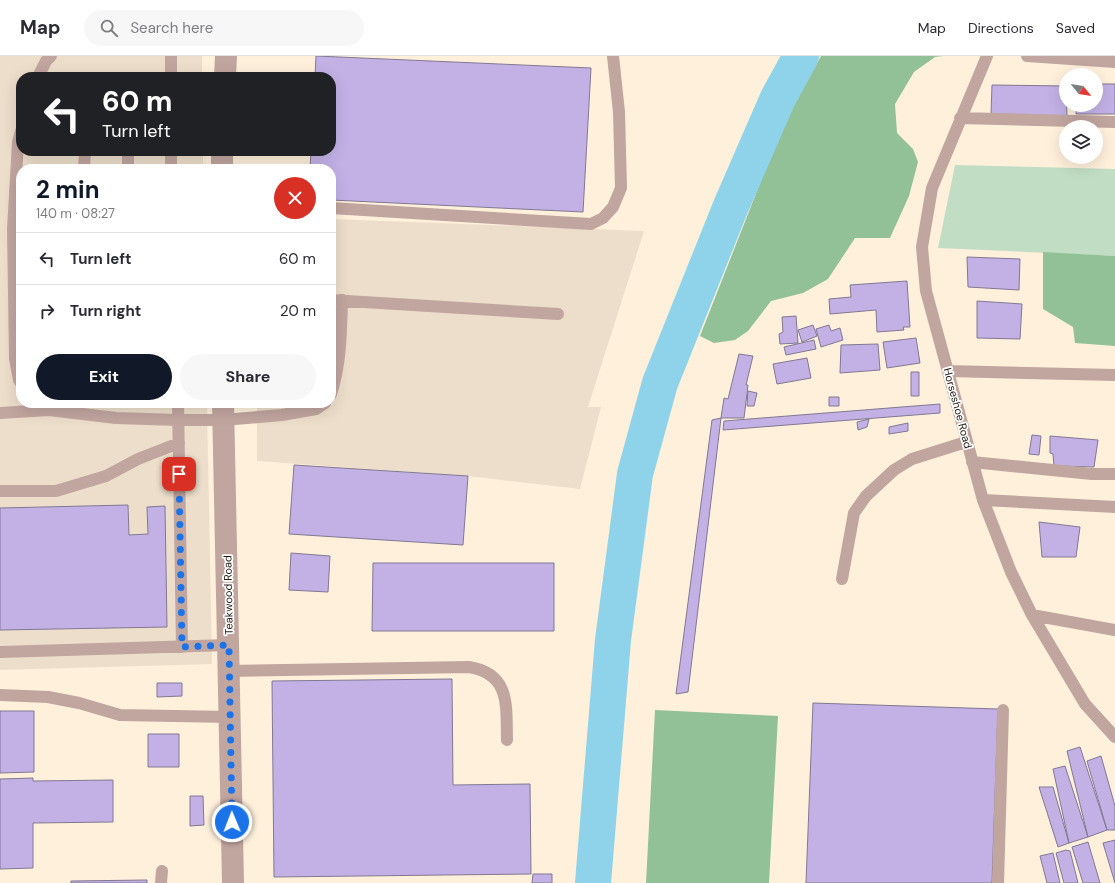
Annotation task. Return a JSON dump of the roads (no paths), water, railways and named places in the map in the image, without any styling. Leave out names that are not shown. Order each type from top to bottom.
[{"type":"street","points":[[225,72],[226,56]]},
{"type":"street","name":"Teakwood Road","points":[[223,411],[230,671],[229,717],[233,883]]},
{"type":"lane","points":[[170,56],[171,72]]},
{"type":"lane","points":[[336,208],[591,224],[603,218],[613,207],[621,188],[619,112],[613,56]]},
{"type":"lane","name":"Horseshoe Road","points":[[987,56],[932,188],[922,247],[926,291],[983,500],[1002,550],[1032,615],[1085,704],[1115,737]]},
{"type":"lane","points":[[1026,56],[1115,62]]},
{"type":"lane","points":[[40,72],[45,59]]},
{"type":"lane","points":[[960,118],[1115,122]]},
{"type":"lane","points":[[16,177],[13,229],[16,364]]},
{"type":"lane","points":[[336,374],[341,343],[337,300],[558,314]]},
{"type":"lane","points":[[948,371],[1115,374]]},
{"type":"lane","points":[[0,413],[31,408]]},
{"type":"lane","points":[[56,408],[116,418],[178,420],[223,411],[282,415],[318,408]]},
{"type":"lane","points":[[178,408],[182,647]]},
{"type":"lane","points":[[842,579],[854,513],[866,496],[889,474],[912,459],[966,442]]},
{"type":"lane","points":[[0,491],[56,491],[106,476],[138,459],[179,443]]},
{"type":"lane","points":[[972,462],[1092,474],[1115,474]]},
{"type":"lane","points":[[983,500],[1115,507]]},
{"type":"lane","points":[[1032,615],[1115,630]]},
{"type":"lane","points":[[0,652],[229,645]]},
{"type":"lane","points":[[230,671],[469,667],[481,669],[496,678],[505,695],[507,740]]},
{"type":"lane","points":[[0,695],[48,697],[79,703],[120,715],[229,717]]},
{"type":"lane","points":[[998,883],[1003,710]]},
{"type":"waterway","points":[[593,883],[613,640],[635,474],[660,383],[731,206],[778,98],[801,56]]}]
